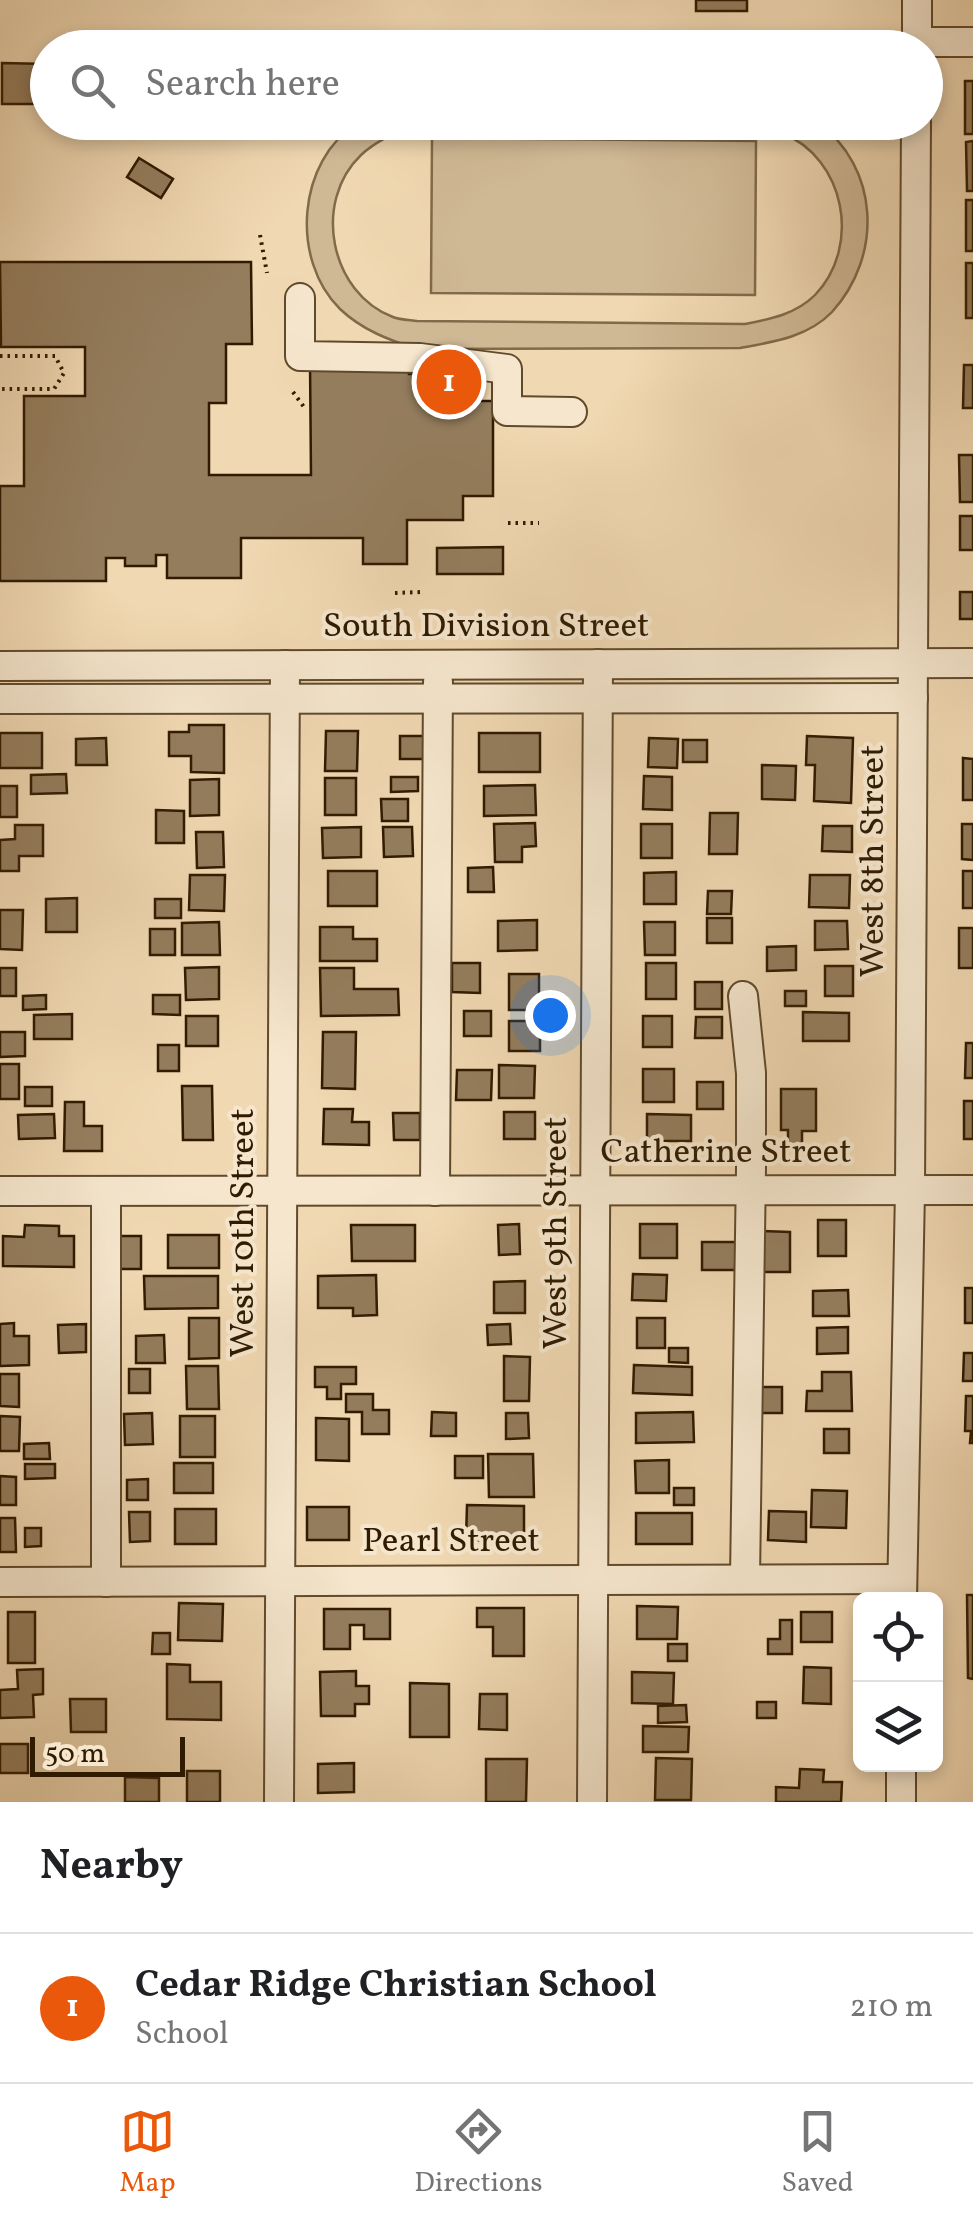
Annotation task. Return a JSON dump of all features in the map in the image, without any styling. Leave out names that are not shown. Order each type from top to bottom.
[{"type":"street","points":[[916,30],[917,0]]},
{"type":"street","points":[[943,44],[973,42]]},
{"type":"street","name":"West 8th Street","points":[[902,1589],[910,1190],[916,140]]},
{"type":"street","points":[[300,298],[300,356],[420,358],[507,370],[507,412],[572,412]]},
{"type":"street","name":"South Division Street","points":[[0,666],[973,663]]},
{"type":"street","points":[[435,1191],[438,664]]},
{"type":"street","name":"West 9th Street","points":[[592,1802],[598,664]]},
{"type":"street","name":"West 10th Street","points":[[279,1802],[285,665]]},
{"type":"street","name":"South Division Street","points":[[0,699],[913,698]]},
{"type":"street","points":[[743,996],[751,1073],[745,1578]]},
{"type":"street","name":"Catherine Street","points":[[0,1192],[973,1190]]},
{"type":"street","points":[[106,1191],[106,1582]]},
{"type":"street","name":"Pearl Street","points":[[0,1582],[745,1578],[902,1589]]},
{"type":"street","points":[[900,1772],[901,1802]]},
{"type":"path","points":[[260,235],[268,273]]},
{"type":"path","points":[[0,356],[55,356],[64,373],[54,389],[0,389]]},
{"type":"path","points":[[292,392],[304,407]]},
{"type":"path","points":[[508,524],[539,524]]},
{"type":"path","points":[[395,594],[420,592]]},
{"type":"shaded area","points":[[338,140],[382,140],[361,155],[346,174],[336,197],[335,245],[342,268],[355,288],[372,305],[405,320],[745,324],[783,315],[808,301],[830,275],[839,253],[842,229],[833,182],[820,162],[794,140],[838,141],[863,187],[866,239],[849,290],[832,312],[789,337],[740,348],[417,349],[357,323],[324,288],[313,264],[307,212],[322,161]]},
{"type":"shaded area","points":[[432,140],[756,141],[755,295],[431,293]]},
{"type":"building","points":[[696,0],[747,0],[747,11],[696,11]]},
{"type":"building","points":[[2,63],[30,64],[30,104],[2,104]]},
{"type":"building","points":[[965,81],[973,81],[973,134],[965,134]]},
{"type":"building","points":[[973,141],[973,191],[967,191],[966,142]]},
{"type":"building","points":[[139,158],[173,179],[161,198],[127,177]]},
{"type":"building","points":[[966,200],[973,200],[973,251],[966,251]]},
{"type":"building","points":[[0,262],[251,262],[252,344],[226,344],[226,403],[209,403],[209,475],[311,475],[310,362],[409,362],[409,374],[445,373],[445,401],[493,401],[493,496],[463,496],[463,520],[407,520],[407,564],[363,564],[363,538],[241,538],[241,578],[167,578],[167,555],[156,555],[156,566],[125,566],[125,558],[106,558],[106,581],[0,581],[0,486],[24,486],[24,396],[85,396],[85,347],[1,347]]},
{"type":"building","points":[[966,263],[973,263],[973,318],[966,318]]},
{"type":"building","points":[[964,365],[973,365],[973,408],[963,408]]},
{"type":"building","points":[[959,455],[973,455],[973,502],[960,502]]},
{"type":"building","points":[[960,516],[973,516],[973,550],[960,550]]},
{"type":"building","points":[[503,547],[503,574],[437,574],[437,548]]},
{"type":"building","points":[[960,592],[973,592],[973,619],[960,619]]},
{"type":"building","points":[[189,725],[224,725],[224,773],[191,772],[191,756],[169,756],[169,732],[189,732]]},
{"type":"building","points":[[326,731],[358,731],[357,771],[325,771]]},
{"type":"building","points":[[0,733],[42,733],[42,768],[0,768]]},
{"type":"building","points":[[479,733],[540,733],[540,772],[479,772]]},
{"type":"building","points":[[400,736],[429,736],[429,759],[400,759]]},
{"type":"building","points":[[807,736],[853,738],[851,803],[814,801],[815,765],[806,765]]},
{"type":"building","points":[[106,738],[107,765],[76,765],[76,739]]},
{"type":"building","points":[[649,738],[678,739],[677,768],[648,767]]},
{"type":"building","points":[[683,740],[707,740],[707,762],[683,762]]},
{"type":"building","points":[[963,758],[973,759],[973,800],[963,800]]},
{"type":"building","points":[[762,765],[796,766],[795,800],[762,799]]},
{"type":"building","points":[[66,774],[67,793],[31,794],[31,775]]},
{"type":"building","points":[[644,776],[672,777],[672,810],[643,809]]},
{"type":"building","points":[[391,777],[418,777],[418,791],[391,792]]},
{"type":"building","points":[[325,778],[356,778],[356,815],[325,815]]},
{"type":"building","points":[[219,779],[219,815],[190,816],[190,780]]},
{"type":"building","points":[[535,785],[536,815],[484,816],[484,786]]},
{"type":"building","points":[[0,786],[17,786],[17,817],[0,817]]},
{"type":"building","points":[[381,799],[408,799],[408,821],[382,821]]},
{"type":"building","points":[[156,810],[184,811],[184,843],[156,843]]},
{"type":"building","points":[[710,813],[738,813],[737,854],[709,854]]},
{"type":"building","points":[[535,823],[536,846],[522,847],[522,862],[495,862],[494,824]]},
{"type":"building","points":[[641,824],[672,824],[672,858],[641,858]]},
{"type":"building","points":[[962,824],[973,824],[973,860],[962,859]]},
{"type":"building","points":[[15,825],[43,825],[43,856],[19,856],[19,871],[0,871],[0,840],[15,839]]},
{"type":"building","points":[[823,826],[852,826],[852,852],[822,851]]},
{"type":"building","points":[[361,827],[361,857],[323,858],[322,828]]},
{"type":"building","points":[[383,827],[412,827],[413,856],[384,857]]},
{"type":"building","points":[[196,832],[223,832],[224,867],[197,868]]},
{"type":"building","points":[[493,867],[494,892],[468,892],[468,868]]},
{"type":"building","points":[[328,871],[377,871],[377,906],[328,906]]},
{"type":"building","points":[[963,871],[973,871],[973,908],[963,908]]},
{"type":"building","points":[[676,872],[676,904],[644,904],[644,873]]},
{"type":"building","points":[[190,875],[225,875],[224,911],[189,910]]},
{"type":"building","points":[[810,875],[850,875],[849,908],[809,907]]},
{"type":"building","points":[[708,891],[732,891],[731,914],[707,914]]},
{"type":"building","points":[[77,898],[77,932],[46,932],[46,899]]},
{"type":"building","points":[[155,899],[181,899],[181,918],[155,918]]},
{"type":"building","points":[[0,910],[23,910],[22,950],[0,949]]},
{"type":"building","points":[[707,918],[732,918],[732,943],[707,943]]},
{"type":"building","points":[[537,920],[537,950],[498,951],[498,921]]},
{"type":"building","points":[[815,921],[847,921],[848,949],[815,950]]},
{"type":"building","points":[[219,922],[220,955],[182,955],[182,923]]},
{"type":"building","points":[[644,922],[675,922],[675,955],[645,955]]},
{"type":"building","points":[[320,927],[353,927],[353,939],[377,939],[377,961],[320,961]]},
{"type":"building","points":[[959,928],[973,928],[973,968],[959,968]]},
{"type":"building","points":[[150,929],[175,929],[175,955],[150,955]]},
{"type":"building","points":[[796,946],[796,970],[767,971],[767,947]]},
{"type":"building","points":[[452,963],[480,963],[480,993],[452,992]]},
{"type":"building","points":[[646,963],[676,963],[676,999],[646,999]]},
{"type":"building","points":[[825,966],[853,966],[853,996],[825,996]]},
{"type":"building","points":[[219,967],[219,999],[186,1000],[185,968]]},
{"type":"building","points":[[0,968],[16,968],[16,996],[0,996]]},
{"type":"building","points":[[320,968],[354,968],[354,989],[398,989],[399,1015],[321,1016]]},
{"type":"building","points":[[509,974],[539,974],[539,1010],[509,1010]]},
{"type":"building","points":[[695,982],[722,982],[722,1009],[695,1009]]},
{"type":"building","points":[[785,991],[806,991],[806,1006],[785,1006]]},
{"type":"building","points":[[46,995],[46,1009],[23,1010],[23,996]]},
{"type":"building","points":[[153,995],[180,995],[180,1015],[153,1014]]},
{"type":"building","points":[[464,1011],[491,1011],[491,1036],[464,1036]]},
{"type":"building","points":[[803,1012],[849,1013],[849,1041],[803,1041]]},
{"type":"building","points":[[72,1014],[72,1039],[34,1039],[34,1015]]},
{"type":"building","points":[[186,1016],[218,1016],[218,1046],[186,1046]]},
{"type":"building","points":[[643,1016],[672,1016],[672,1047],[643,1047]]},
{"type":"building","points":[[696,1017],[722,1017],[722,1038],[695,1038]]},
{"type":"building","points":[[509,1021],[540,1021],[540,1051],[509,1051]]},
{"type":"building","points":[[0,1032],[25,1032],[25,1056],[0,1057]]},
{"type":"building","points":[[323,1032],[356,1032],[355,1089],[322,1088]]},
{"type":"building","points":[[966,1043],[973,1043],[973,1078],[965,1078]]},
{"type":"building","points":[[158,1045],[179,1045],[179,1071],[158,1071]]},
{"type":"building","points":[[0,1064],[19,1064],[19,1099],[0,1099]]},
{"type":"building","points":[[499,1065],[535,1066],[534,1098],[499,1098]]},
{"type":"building","points":[[643,1069],[674,1069],[674,1102],[643,1102]]},
{"type":"building","points":[[457,1070],[492,1070],[491,1100],[456,1100]]},
{"type":"building","points":[[697,1082],[723,1082],[723,1109],[697,1109]]},
{"type":"building","points":[[182,1086],[212,1086],[213,1140],[183,1140]]},
{"type":"building","points":[[25,1087],[52,1087],[52,1106],[25,1106]]},
{"type":"building","points":[[781,1089],[816,1089],[816,1131],[802,1131],[802,1146],[788,1146],[788,1130],[781,1130]]},
{"type":"building","points":[[964,1101],[973,1101],[973,1139],[964,1139]]},
{"type":"building","points":[[65,1102],[84,1102],[84,1126],[102,1126],[102,1151],[64,1151]]},
{"type":"building","points":[[324,1109],[353,1109],[352,1122],[369,1122],[369,1145],[323,1144]]},
{"type":"building","points":[[504,1112],[535,1112],[535,1139],[504,1139]]},
{"type":"building","points":[[393,1113],[420,1113],[420,1140],[394,1140]]},
{"type":"building","points":[[54,1114],[55,1138],[19,1139],[18,1115]]},
{"type":"building","points":[[647,1114],[691,1115],[691,1141],[647,1141]]},
{"type":"building","points":[[818,1220],[846,1220],[846,1256],[818,1256]]},
{"type":"building","points":[[519,1224],[520,1254],[499,1255],[498,1225]]},
{"type":"building","points":[[640,1224],[677,1224],[677,1258],[640,1258]]},
{"type":"building","points":[[25,1225],[59,1226],[59,1236],[74,1236],[74,1267],[3,1266],[3,1236],[24,1237]]},
{"type":"building","points":[[351,1225],[415,1225],[415,1261],[352,1261]]},
{"type":"building","points":[[759,1231],[790,1232],[790,1272],[758,1272]]},
{"type":"building","points":[[168,1235],[219,1235],[219,1268],[168,1268]]},
{"type":"building","points":[[113,1236],[141,1236],[141,1269],[113,1269]]},
{"type":"building","points":[[702,1242],[736,1242],[735,1270],[702,1270]]},
{"type":"building","points":[[633,1274],[667,1275],[666,1301],[632,1300]]},
{"type":"building","points":[[376,1275],[377,1315],[353,1316],[353,1308],[318,1308],[318,1276]]},
{"type":"building","points":[[144,1276],[218,1276],[218,1308],[145,1309]]},
{"type":"building","points":[[525,1281],[525,1313],[494,1313],[494,1282]]},
{"type":"building","points":[[965,1288],[973,1288],[973,1323],[965,1323]]},
{"type":"building","points":[[848,1290],[849,1316],[813,1316],[813,1291]]},
{"type":"building","points":[[189,1318],[219,1318],[219,1358],[189,1359]]},
{"type":"building","points":[[637,1318],[665,1318],[665,1348],[637,1348]]},
{"type":"building","points":[[14,1323],[14,1336],[29,1336],[29,1365],[0,1366],[0,1324]]},
{"type":"building","points":[[86,1324],[86,1352],[59,1353],[58,1325]]},
{"type":"building","points":[[510,1324],[511,1344],[488,1345],[487,1325]]},
{"type":"building","points":[[848,1327],[848,1353],[817,1354],[817,1328]]},
{"type":"building","points":[[164,1335],[165,1363],[136,1363],[136,1336]]},
{"type":"building","points":[[669,1348],[688,1348],[688,1363],[669,1362]]},
{"type":"building","points":[[964,1353],[973,1353],[973,1381],[963,1381]]},
{"type":"building","points":[[504,1356],[530,1357],[529,1401],[504,1401]]},
{"type":"building","points":[[634,1365],[692,1367],[692,1395],[633,1393]]},
{"type":"building","points":[[186,1366],[218,1366],[219,1409],[187,1409]]},
{"type":"building","points":[[315,1367],[356,1367],[356,1384],[341,1384],[341,1399],[327,1399],[327,1387],[315,1387]]},
{"type":"building","points":[[129,1369],[150,1369],[150,1393],[129,1393]]},
{"type":"building","points":[[822,1372],[851,1372],[852,1411],[806,1411],[807,1391],[822,1391]]},
{"type":"building","points":[[0,1374],[19,1374],[19,1407],[0,1406]]},
{"type":"building","points":[[755,1387],[782,1387],[782,1413],[755,1413]]},
{"type":"building","points":[[346,1394],[373,1394],[373,1410],[389,1410],[389,1434],[362,1434],[362,1412],[346,1412]]},
{"type":"building","points":[[966,1396],[973,1396],[973,1443],[971,1431],[965,1431]]},
{"type":"building","points":[[432,1412],[456,1413],[456,1436],[431,1436]]},
{"type":"building","points":[[693,1412],[694,1442],[636,1443],[636,1413]]},
{"type":"building","points":[[152,1413],[153,1444],[125,1445],[124,1414]]},
{"type":"building","points":[[506,1413],[528,1413],[529,1438],[506,1439]]},
{"type":"building","points":[[0,1416],[20,1417],[19,1451],[0,1451]]},
{"type":"building","points":[[180,1416],[215,1416],[215,1457],[180,1457]]},
{"type":"building","points":[[316,1418],[349,1419],[349,1461],[316,1460]]},
{"type":"building","points":[[824,1429],[849,1429],[849,1453],[824,1453]]},
{"type":"building","points":[[49,1443],[50,1459],[24,1459],[24,1444]]},
{"type":"building","points":[[488,1454],[533,1454],[534,1497],[489,1497]]},
{"type":"building","points":[[455,1456],[483,1456],[483,1478],[455,1478]]},
{"type":"building","points":[[669,1460],[669,1493],[636,1493],[635,1461]]},
{"type":"building","points":[[174,1463],[213,1463],[213,1493],[174,1493]]},
{"type":"building","points":[[25,1464],[55,1464],[55,1478],[25,1479]]},
{"type":"building","points":[[0,1476],[16,1477],[16,1505],[0,1505]]},
{"type":"building","points":[[148,1479],[148,1500],[127,1500],[127,1480]]},
{"type":"building","points":[[674,1488],[694,1488],[694,1505],[674,1505]]},
{"type":"building","points":[[812,1490],[847,1491],[846,1528],[811,1527]]},
{"type":"building","points":[[467,1505],[524,1506],[524,1541],[466,1540]]},
{"type":"building","points":[[307,1507],[349,1507],[349,1540],[307,1540]]},
{"type":"building","points":[[175,1509],[216,1509],[216,1544],[175,1544]]},
{"type":"building","points":[[769,1511],[806,1512],[806,1542],[768,1540]]},
{"type":"building","points":[[129,1512],[150,1512],[150,1541],[130,1542]]},
{"type":"building","points":[[636,1513],[692,1513],[692,1544],[636,1544]]},
{"type":"building","points":[[0,1518],[15,1518],[16,1552],[0,1552]]},
{"type":"building","points":[[25,1528],[41,1528],[41,1546],[25,1547]]},
{"type":"building","points":[[967,1595],[973,1595],[973,1679],[968,1678]]},
{"type":"building","points":[[179,1603],[223,1604],[222,1641],[178,1640]]},
{"type":"building","points":[[637,1606],[678,1607],[677,1639],[637,1639]]},
{"type":"building","points":[[477,1608],[524,1608],[524,1656],[493,1656],[493,1627],[477,1627]]},
{"type":"building","points":[[324,1609],[390,1609],[390,1639],[364,1639],[364,1625],[350,1625],[350,1649],[324,1649]]},
{"type":"building","points":[[8,1612],[35,1612],[35,1663],[8,1663]]},
{"type":"building","points":[[801,1612],[832,1612],[832,1642],[801,1642]]},
{"type":"building","points":[[780,1620],[792,1620],[792,1654],[768,1654],[768,1639],[780,1639]]},
{"type":"building","points":[[153,1633],[170,1633],[170,1654],[152,1654]]},
{"type":"building","points":[[668,1644],[687,1644],[687,1661],[668,1661]]},
{"type":"building","points":[[167,1664],[190,1665],[190,1682],[221,1682],[221,1720],[167,1719]]},
{"type":"building","points":[[804,1667],[831,1668],[831,1704],[803,1703]]},
{"type":"building","points":[[43,1669],[43,1694],[33,1695],[34,1717],[0,1718],[0,1690],[18,1689],[17,1670]]},
{"type":"building","points":[[356,1671],[356,1686],[369,1686],[369,1704],[355,1704],[355,1716],[321,1716],[320,1672]]},
{"type":"building","points":[[632,1672],[674,1673],[673,1704],[632,1703]]},
{"type":"building","points":[[410,1683],[449,1684],[449,1737],[410,1737]]},
{"type":"building","points":[[480,1694],[507,1694],[507,1730],[479,1729]]},
{"type":"building","points":[[70,1699],[106,1699],[106,1732],[71,1732]]},
{"type":"building","points":[[757,1702],[776,1702],[776,1718],[757,1718]]},
{"type":"building","points":[[686,1705],[687,1722],[658,1723],[658,1706]]},
{"type":"building","points":[[643,1726],[689,1727],[688,1752],[643,1752]]},
{"type":"building","points":[[0,1744],[28,1744],[28,1773],[0,1773]]},
{"type":"building","points":[[656,1758],[692,1759],[691,1800],[655,1800]]},
{"type":"building","points":[[486,1759],[527,1759],[526,1802],[486,1802]]},
{"type":"building","points":[[354,1763],[354,1792],[318,1793],[318,1764]]},
{"type":"building","points":[[800,1769],[824,1770],[823,1782],[842,1782],[841,1802],[776,1802],[776,1787],[799,1788]]},
{"type":"building","points":[[187,1771],[220,1771],[220,1802],[187,1802]]},
{"type":"building","points":[[125,1777],[159,1778],[159,1802],[125,1802]]},
{"type":"place","name":"Cedar Ridge Christian School","points":[[449,382]]}]
